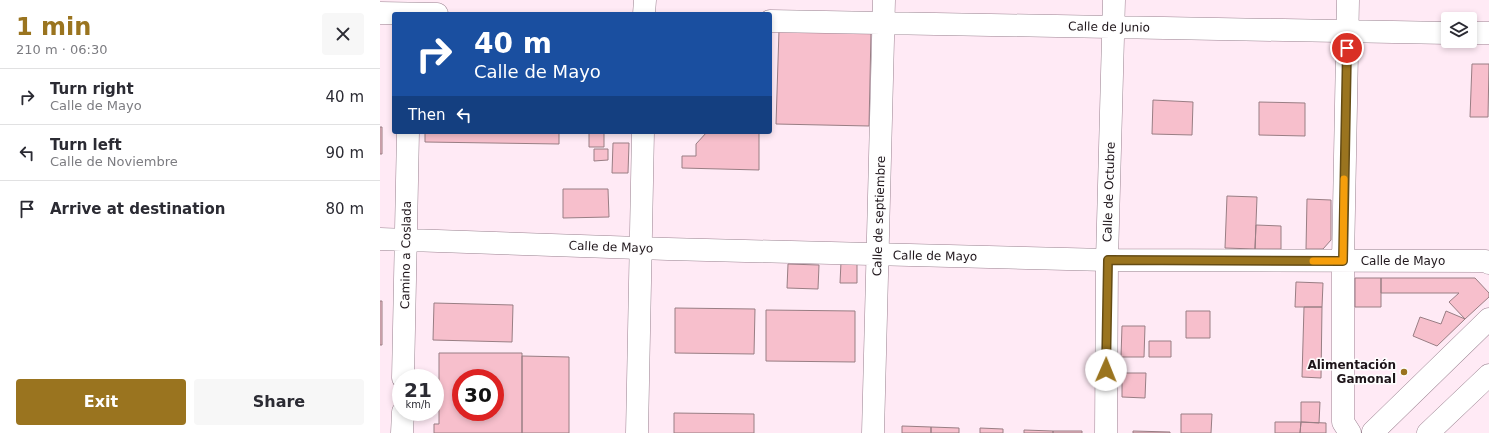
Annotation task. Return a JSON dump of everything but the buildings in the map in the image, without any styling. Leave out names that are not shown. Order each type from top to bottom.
[{"type":"street","points":[[644,12],[645,0]]},
{"type":"street","name":"Calle de septiembre","points":[[873,433],[884,0]]},
{"type":"street","name":"Calle de Octubre","points":[[1106,433],[1114,0]]},
{"type":"street","points":[[1348,0],[1343,261],[1343,422],[1350,433]]},
{"type":"street","points":[[380,13],[411,9],[427,12]]},
{"type":"street","name":"Calle de Junio","points":[[772,21],[1441,33]]},
{"type":"street","points":[[1477,33],[1489,34]]},
{"type":"street","name":"Camino a Coslada","points":[[403,369],[408,134]]},
{"type":"street","points":[[637,433],[642,134]]},
{"type":"street","name":"Calle de Mayo","points":[[380,239],[877,255],[1108,260],[1486,261],[1489,263]]},
{"type":"street","points":[[1372,433],[1489,319]]},
{"type":"street","points":[[1428,433],[1489,375]]},
{"type":"street","points":[[402,421],[402,433]]},
{"type":"slow traffic","points":[[1313,261],[1343,261],[1344,179]]},
{"type":"place","name":"Alimentación Gamonal","points":[[1404,372]]},
{"type":"route","points":[[1106,370],[1108,260],[1343,261],[1347,48]]}]
